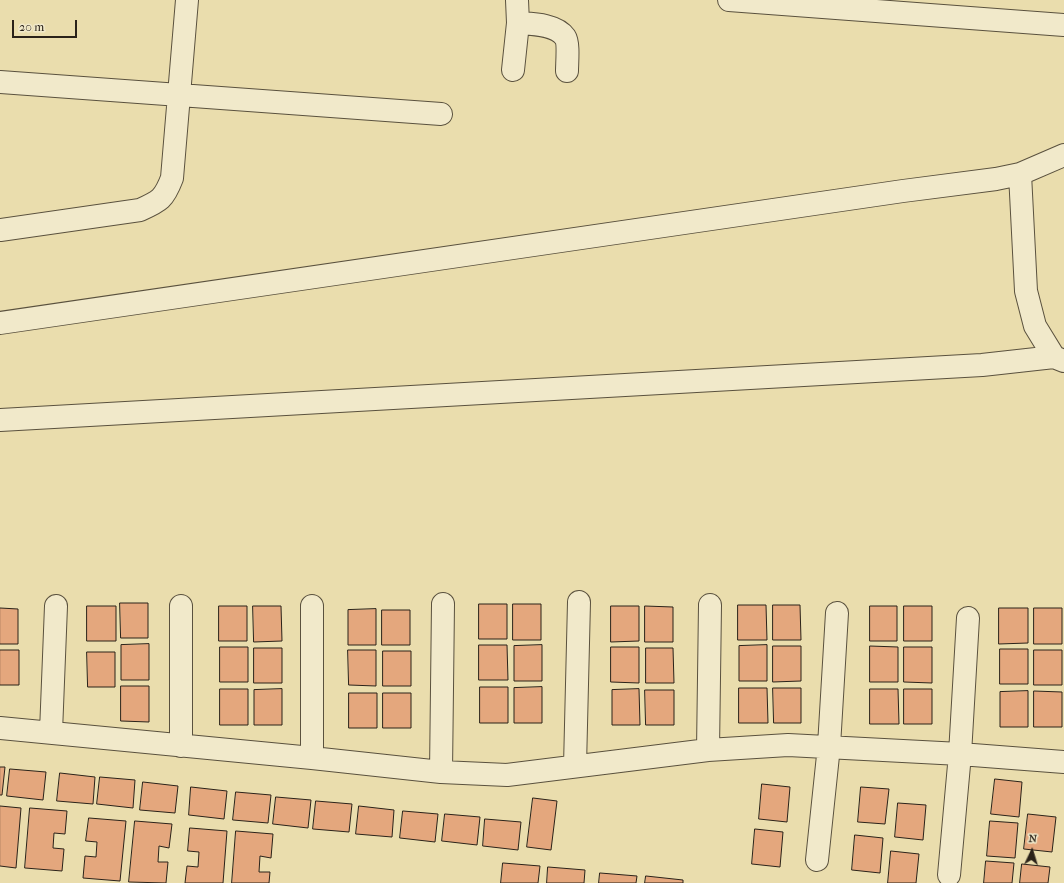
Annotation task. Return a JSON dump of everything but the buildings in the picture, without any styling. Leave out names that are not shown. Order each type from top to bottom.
[{"type":"street","points":[[0,230],[140,210],[158,202],[167,192],[172,178],[187,0]]},
{"type":"street","points":[[513,70],[518,23],[517,0]]},
{"type":"street","points":[[729,0],[1064,26]]},
{"type":"street","points":[[518,23],[539,25],[555,29],[565,37],[567,46],[568,71]]},
{"type":"street","points":[[0,82],[441,114]]},
{"type":"street","points":[[0,323],[896,192],[996,179],[1020,174],[1064,155]]},
{"type":"street","points":[[1020,174],[1026,291],[1035,326],[1059,359]]},
{"type":"street","points":[[0,420],[982,365],[1059,359]]},
{"type":"street","points":[[575,766],[579,602]]},
{"type":"street","points":[[441,772],[443,604]]},
{"type":"street","points":[[708,750],[710,605]]},
{"type":"street","points":[[51,732],[56,606]]},
{"type":"street","points":[[181,606],[181,746]]},
{"type":"street","points":[[312,606],[312,758]]},
{"type":"street","points":[[817,860],[829,746],[837,613]]},
{"type":"street","points":[[949,875],[960,754],[968,618]]},
{"type":"street","points":[[0,728],[441,772],[507,775],[708,750],[788,745],[960,754],[1064,762]]}]
